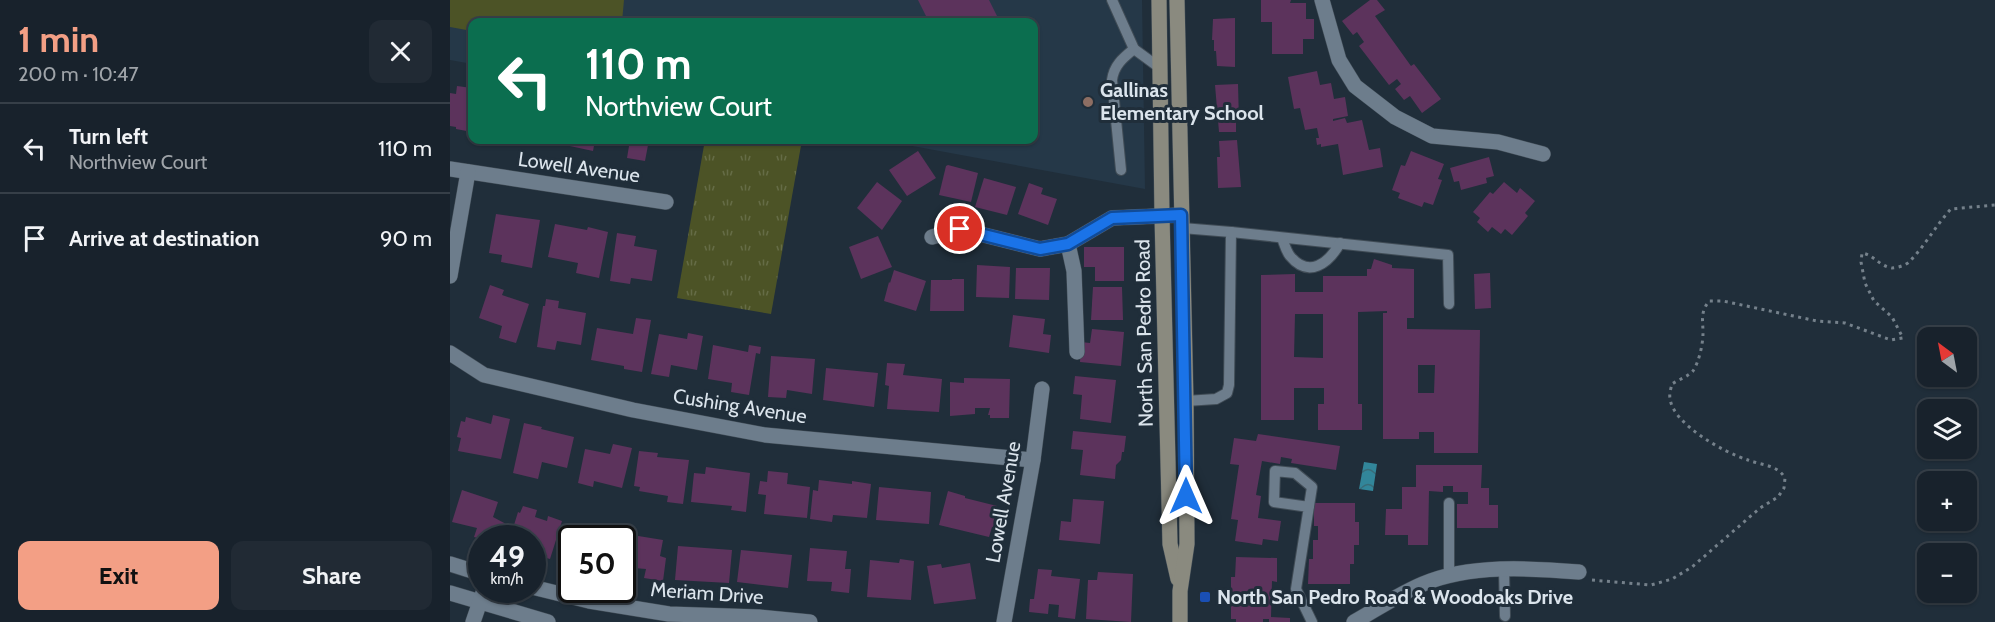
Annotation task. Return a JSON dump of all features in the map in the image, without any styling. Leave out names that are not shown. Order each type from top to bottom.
[{"type":"main road","name":"North San Pedro Road","points":[[1158,0],[1170,544],[1180,591]]},
{"type":"main road","name":"North San Pedro Road","points":[[1177,0],[1187,544],[1180,591],[1180,622]]},
{"type":"street","points":[[1322,0],[1339,60],[1355,86],[1395,117],[1432,136],[1498,142],[1543,154]]},
{"type":"street","name":"Lowell Avenue","points":[[450,169],[666,202]]},
{"type":"street","points":[[450,276],[468,172]]},
{"type":"street","points":[[932,237],[960,229],[1040,249],[1068,244],[1112,218],[1161,216],[1181,221]]},
{"type":"street","points":[[1068,244],[1074,271],[1077,352]]},
{"type":"street","name":"Cushing Avenue","points":[[450,353],[484,375],[633,410],[765,435],[1033,460]]},
{"type":"street","name":"Lowell Avenue","points":[[1004,622],[1033,460],[1042,388]]},
{"type":"street","points":[[450,564],[468,570]]},
{"type":"street","points":[[1354,622],[1424,583],[1464,572],[1533,568],[1581,575]]},
{"type":"street","name":"Meriam Drive","points":[[546,590],[589,601],[669,614],[810,622]]},
{"type":"street","points":[[450,593],[468,595]]},
{"type":"street","points":[[473,622],[479,603]]},
{"type":"street","points":[[499,603],[548,622]]},
{"type":"lane","points":[[1112,0],[1134,49],[1160,68]]},
{"type":"lane","points":[[1121,170],[1112,80],[1113,71],[1134,49]]},
{"type":"lane","points":[[1181,221],[1230,232],[1448,255],[1449,304]]},
{"type":"lane","points":[[1186,401],[1216,399],[1227,393],[1229,385],[1230,232]]},
{"type":"lane","points":[[1282,238],[1289,255],[1302,266],[1318,266],[1332,257],[1340,243]]},
{"type":"lane","points":[[1449,503],[1449,576]]},
{"type":"lane","points":[[1309,507],[1296,589],[1312,622]]},
{"type":"lane","points":[[1504,570],[1505,616]]},
{"type":"path","points":[[1581,575],[1651,585],[1672,579],[1692,567],[1760,508],[1778,497],[1784,488],[1785,478],[1778,469],[1745,460],[1699,435],[1678,418],[1670,398],[1672,384],[1692,372],[1701,349],[1703,333],[1701,318],[1709,301],[1723,301],[1818,321],[1845,323],[1891,340],[1903,338],[1892,316],[1874,301],[1865,283],[1861,262],[1862,253],[1868,254],[1882,265],[1893,268],[1908,264],[1936,225],[1951,209],[1995,205]]},
{"type":"shaded area","name":"Gallinas Elementary School","points":[[450,0],[1142,0],[1145,189],[902,144],[1038,144],[1038,18],[468,18],[468,63],[450,60]]},
{"type":"green space","points":[[450,0],[624,0],[622,18],[468,18],[468,30],[450,27]]},
{"type":"green space","points":[[704,144],[801,144],[771,314],[677,298]]},
{"type":"water","points":[[1364,462],[1377,464],[1373,491],[1359,489]]},
{"type":"building","points":[[918,0],[989,0],[998,18],[927,18]]},
{"type":"building","points":[[1261,0],[1291,0],[1290,3],[1306,3],[1306,19],[1314,19],[1314,39],[1303,39],[1303,54],[1272,54],[1272,22],[1261,22]]},
{"type":"building","points":[[1370,0],[1377,0],[1385,10],[1375,16],[1411,66],[1414,64],[1441,99],[1422,113],[1410,96],[1404,100],[1395,89],[1401,84],[1397,79],[1389,85],[1359,46],[1364,42],[1357,32],[1353,35],[1342,21]]},
{"type":"building","points":[[1235,18],[1235,67],[1217,66],[1214,40],[1212,40],[1213,19]]},
{"type":"building","points":[[1317,71],[1320,85],[1331,83],[1334,99],[1345,97],[1348,116],[1333,119],[1333,121],[1345,118],[1347,123],[1362,120],[1369,150],[1380,148],[1383,167],[1343,175],[1338,144],[1321,147],[1321,144],[1317,145],[1316,138],[1319,138],[1317,128],[1305,130],[1300,108],[1294,109],[1288,77]]},
{"type":"building","points":[[1238,84],[1239,122],[1236,122],[1236,132],[1219,132],[1215,85]]},
{"type":"building","points":[[457,86],[468,87],[468,131],[450,126],[450,93],[456,94]]},
{"type":"building","points":[[1237,140],[1241,187],[1218,188],[1219,141]]},
{"type":"building","points":[[561,144],[594,144],[593,151]]},
{"type":"building","points":[[616,144],[648,144],[645,161],[627,158],[629,146]]},
{"type":"building","points":[[918,151],[936,178],[907,196],[889,170]]},
{"type":"building","points":[[1411,151],[1444,164],[1438,179],[1442,180],[1433,205],[1424,202],[1422,207],[1398,198],[1400,193],[1392,190],[1401,165],[1405,166]]},
{"type":"building","points":[[1489,157],[1494,176],[1486,178],[1487,183],[1461,190],[1459,181],[1454,182],[1450,168]]},
{"type":"building","points":[[948,165],[978,173],[971,202],[939,195]]},
{"type":"building","points":[[984,178],[1016,187],[1007,215],[975,207]]},
{"type":"building","points":[[877,182],[902,201],[882,230],[857,208]]},
{"type":"building","points":[[1504,182],[1517,193],[1520,188],[1535,201],[1525,213],[1528,216],[1512,235],[1505,229],[1501,234],[1492,227],[1488,232],[1477,222],[1480,218],[1473,212],[1490,192],[1493,194]]},
{"type":"building","points":[[1029,183],[1043,188],[1041,194],[1057,199],[1048,225],[1018,214]]},
{"type":"building","points":[[496,214],[540,220],[532,268],[501,262],[502,255],[489,253]]},
{"type":"building","points":[[555,224],[587,230],[588,227],[608,232],[599,278],[576,273],[578,263],[548,257]]},
{"type":"building","points":[[617,233],[636,236],[634,246],[657,250],[652,281],[631,278],[630,284],[610,281]]},
{"type":"building","points":[[878,236],[892,267],[861,279],[849,247]]},
{"type":"building","points":[[1084,247],[1124,247],[1124,281],[1095,281],[1095,267],[1084,267]]},
{"type":"building","points":[[1374,259],[1392,265],[1392,268],[1414,269],[1414,318],[1407,318],[1407,329],[1480,330],[1478,453],[1434,453],[1434,432],[1419,432],[1419,439],[1383,439],[1383,313],[1387,311],[1358,312],[1358,404],[1362,404],[1362,430],[1318,430],[1318,404],[1324,404],[1324,388],[1294,388],[1294,420],[1261,420],[1261,275],[1295,274],[1295,292],[1323,292],[1323,276],[1367,276],[1367,269],[1371,269]],"holes":[[[1295,314],[1323,314],[1323,358],[1294,357]],[[1418,365],[1435,365],[1434,393],[1418,393]]]},
{"type":"building","points":[[977,265],[1010,267],[1009,298],[976,297]]},
{"type":"building","points":[[1016,268],[1050,268],[1049,300],[1015,299]]},
{"type":"building","points":[[894,270],[926,281],[916,311],[884,301]]},
{"type":"building","points":[[1490,273],[1491,308],[1475,309],[1474,274]]},
{"type":"building","points":[[964,279],[964,311],[930,311],[931,280]]},
{"type":"building","points":[[490,285],[504,290],[502,295],[529,304],[516,343],[499,338],[502,326],[479,318]]},
{"type":"building","points":[[1093,287],[1122,287],[1123,320],[1091,320]]},
{"type":"building","points":[[546,299],[559,301],[558,308],[586,313],[581,345],[557,341],[555,350],[537,347]]},
{"type":"building","points":[[1013,315],[1045,319],[1043,334],[1051,335],[1049,353],[1009,347]]},
{"type":"building","points":[[636,318],[651,320],[642,372],[591,360],[597,328],[633,334]]},
{"type":"building","points":[[1092,329],[1124,332],[1121,366],[1080,362],[1081,342],[1090,343]]},
{"type":"building","points":[[688,333],[703,336],[697,370],[671,365],[669,377],[651,374],[659,334],[687,339]]},
{"type":"building","points":[[713,345],[748,352],[749,345],[761,347],[760,354],[756,353],[749,395],[731,392],[732,383],[708,379]]},
{"type":"building","points":[[771,356],[815,359],[812,394],[787,390],[786,398],[768,397]]},
{"type":"building","points":[[887,363],[905,364],[903,375],[942,379],[939,412],[887,409],[889,386],[885,385]]},
{"type":"building","points":[[826,368],[878,373],[874,407],[823,400]]},
{"type":"building","points":[[1075,376],[1116,380],[1111,423],[1080,419],[1082,395],[1073,394]]},
{"type":"building","points":[[964,378],[1010,379],[1009,418],[990,418],[988,415],[990,408],[975,408],[975,414],[950,416],[950,382],[964,383]]},
{"type":"building","points":[[493,415],[510,419],[501,459],[458,451],[461,438],[457,437],[461,421],[465,422],[466,417],[491,424]]},
{"type":"building","points":[[524,423],[574,437],[567,468],[542,462],[538,479],[513,473]]},
{"type":"building","points":[[1073,431],[1126,436],[1124,452],[1116,465],[1115,479],[1080,475],[1083,450],[1071,449]]},
{"type":"building","points":[[1258,434],[1340,446],[1336,470],[1291,463],[1292,459],[1281,457],[1280,464],[1262,461],[1256,495],[1261,496],[1258,518],[1281,521],[1278,541],[1263,539],[1262,545],[1235,541],[1238,520],[1231,519],[1239,465],[1230,464],[1234,438],[1256,441]]},
{"type":"building","points":[[613,444],[632,448],[622,488],[594,481],[593,487],[578,483],[585,449],[610,454]]},
{"type":"building","points":[[639,451],[658,453],[657,457],[689,460],[683,504],[667,502],[668,496],[639,491],[640,487],[634,486]]},
{"type":"building","points":[[1416,465],[1482,465],[1481,488],[1489,488],[1489,505],[1498,505],[1498,528],[1457,528],[1457,504],[1468,504],[1468,492],[1453,492],[1453,486],[1443,486],[1443,492],[1429,491],[1428,545],[1408,545],[1408,535],[1385,535],[1386,509],[1402,509],[1402,487],[1416,487]]},
{"type":"building","points":[[706,467],[750,473],[746,512],[731,510],[732,506],[691,502],[694,473],[705,474]]},
{"type":"building","points":[[768,471],[788,473],[787,484],[810,487],[807,518],[764,514],[766,495],[758,494],[760,481],[767,482]]},
{"type":"building","points":[[819,480],[871,484],[867,518],[833,515],[832,522],[810,519],[813,490],[818,491]]},
{"type":"building","points":[[879,487],[931,492],[929,524],[876,520]]},
{"type":"building","points":[[462,490],[498,502],[493,517],[506,524],[468,526],[452,522]]},
{"type":"building","points":[[948,491],[997,506],[996,510],[1000,511],[996,528],[992,527],[989,537],[939,525]]},
{"type":"building","points":[[1073,499],[1104,501],[1100,544],[1059,540],[1061,521],[1071,522]]},
{"type":"building","points":[[1314,503],[1355,503],[1355,522],[1359,522],[1359,545],[1354,545],[1354,564],[1350,564],[1350,584],[1308,584],[1309,559],[1313,559],[1313,540],[1318,540],[1318,526],[1314,526]]},
{"type":"building","points":[[523,506],[537,510],[535,517],[547,521],[548,516],[562,521],[561,525],[558,525],[558,534],[550,559],[546,558],[546,525],[514,525],[518,512],[520,513]]},
{"type":"building","points":[[636,536],[663,540],[660,556],[666,558],[663,581],[644,578],[646,569],[636,568]]},
{"type":"building","points":[[678,546],[732,550],[729,583],[675,580]]},
{"type":"building","points":[[810,548],[847,551],[845,569],[851,569],[849,593],[831,591],[832,582],[807,581]]},
{"type":"building","points":[[741,550],[792,555],[788,588],[737,582]]},
{"type":"building","points":[[1236,557],[1277,558],[1277,582],[1272,581],[1271,617],[1290,618],[1290,622],[1269,622],[1269,619],[1263,619],[1263,622],[1236,622],[1236,619],[1231,619],[1231,577],[1235,577]]},
{"type":"building","points":[[900,559],[914,561],[911,600],[867,597],[870,560],[899,563]]},
{"type":"building","points":[[970,563],[976,599],[934,604],[927,566],[941,564],[942,568]]},
{"type":"building","points":[[1038,569],[1052,570],[1051,576],[1080,579],[1075,619],[1058,617],[1059,605],[1049,604],[1048,614],[1029,612],[1030,599],[1034,599]]},
{"type":"building","points":[[1098,572],[1133,574],[1131,622],[1086,619],[1088,580],[1097,580]]},
{"type":"place","name":"Gallinas Elementary School","points":[[1088,102]]},
{"type":"place","name":"North San Pedro Road & Woodoaks Drive","points":[[1205,597]]},
{"type":"route","points":[[960,229],[1040,249],[1068,244],[1112,218],[1181,215],[1186,496]]}]
